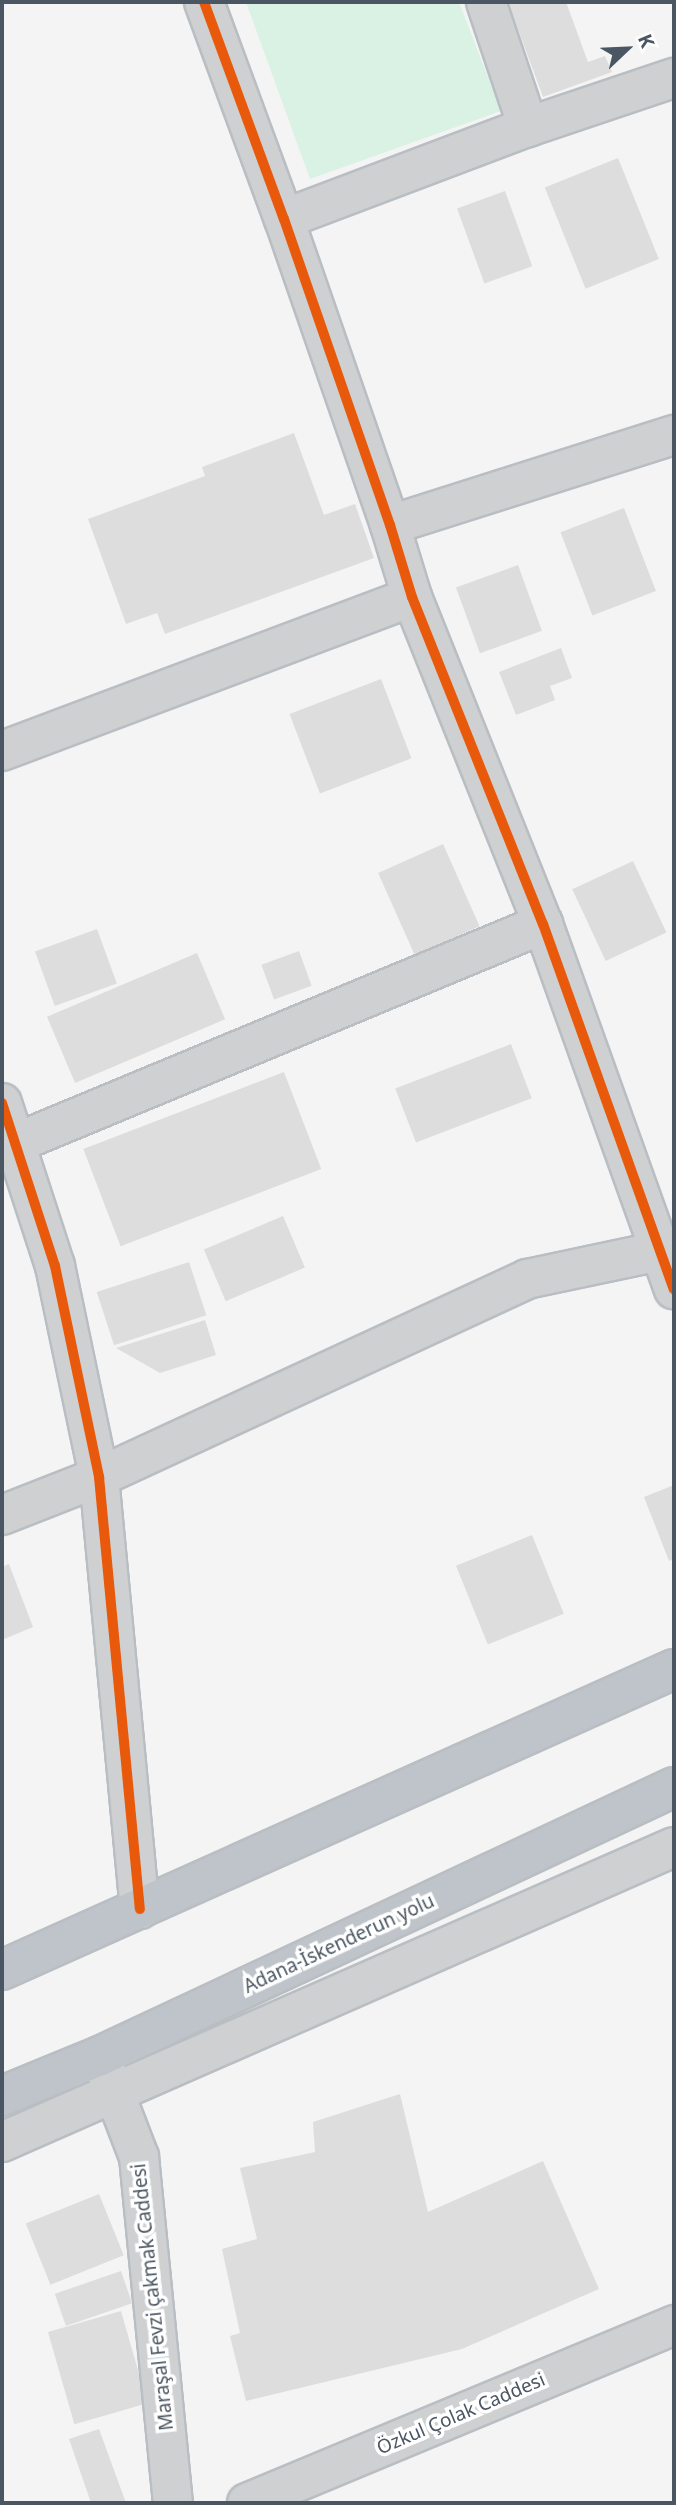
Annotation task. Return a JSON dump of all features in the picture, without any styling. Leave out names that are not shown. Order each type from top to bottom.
[{"type":"highway","points":[[2,1970],[674,1669]]},
{"type":"highway","name":"Adana-İskenderun yolu","points":[[2,2096],[100,2056],[674,1787]]},
{"type":"street","points":[[204,2],[284,219],[412,597],[543,924],[667,1248],[674,1289]]},
{"type":"street","points":[[485,2],[528,127]]},
{"type":"street","points":[[284,219],[528,127],[674,78]]},
{"type":"street","points":[[390,526],[674,435]]},
{"type":"street","points":[[2,751],[412,597]]},
{"type":"street","points":[[16,1143],[543,924]]},
{"type":"street","points":[[2,1103],[55,1266],[99,1477],[139,1909]]},
{"type":"street","points":[[2,1515],[99,1477],[527,1279],[667,1248]]},
{"type":"street","points":[[2,2142],[674,1847]]},
{"type":"street","name":"Maraşal Fevzi çakmak Caddesi","points":[[100,2056],[139,2157],[173,2503]]},
{"type":"street","name":"Özkul Çolak Caddesi","points":[[247,2503],[672,2335]]},
{"type":"green space","points":[[246,2],[459,2],[501,111],[310,179]]},
{"type":"building","points":[[508,2],[566,2],[588,62],[605,56],[612,72],[543,97]]},
{"type":"building","points":[[618,158],[659,259],[586,289],[545,188]]},
{"type":"building","points":[[505,191],[532,266],[484,284],[457,208]]},
{"type":"building","points":[[294,433],[324,515],[355,504],[374,558],[165,634],[157,613],[126,624],[88,519],[205,476],[202,467]]},
{"type":"building","points":[[624,508],[656,591],[592,615],[561,532]]},
{"type":"building","points":[[518,565],[542,631],[480,653],[456,588]]},
{"type":"building","points":[[561,648],[572,678],[550,686],[555,700],[516,715],[499,672]]},
{"type":"building","points":[[381,679],[411,758],[320,793],[290,714]]},
{"type":"building","points":[[443,844],[480,926],[415,955],[378,873]]},
{"type":"building","points":[[633,861],[666,933],[606,961],[572,889]]},
{"type":"building","points":[[97,929],[117,984],[55,1006],[35,952]]},
{"type":"building","points":[[299,951],[312,986],[274,999],[261,965]]},
{"type":"building","points":[[197,953],[225,1019],[75,1083],[47,1017]]},
{"type":"building","points":[[511,1044],[532,1098],[416,1143],[395,1088]]},
{"type":"building","points":[[284,1072],[321,1169],[121,1246],[83,1149]]},
{"type":"building","points":[[283,1216],[305,1268],[226,1301],[204,1250]]},
{"type":"building","points":[[189,1262],[206,1315],[114,1345],[97,1292]]},
{"type":"building","points":[[205,1320],[216,1355],[160,1373],[116,1348]]},
{"type":"building","points":[[674,1485],[674,1559],[669,1561],[644,1497]]},
{"type":"building","points":[[532,1535],[564,1614],[488,1645],[456,1566]]},
{"type":"building","points":[[9,1564],[33,1627],[2,1640],[2,1567]]},
{"type":"building","points":[[400,2094],[428,2212],[543,2161],[599,2289],[462,2349],[246,2401],[230,2336],[240,2333],[222,2249],[257,2239],[240,2168],[315,2152],[313,2122]]},
{"type":"building","points":[[99,2194],[124,2255],[50,2285],[26,2224]]},
{"type":"building","points":[[121,2271],[132,2303],[66,2326],[55,2294]]},
{"type":"building","points":[[121,2311],[147,2403],[74,2424],[48,2332]]},
{"type":"building","points":[[99,2429],[126,2503],[91,2503],[69,2439]]},
{"type":"cycle path","points":[[204,2],[284,219],[390,525],[412,597],[543,924],[674,1289]]},
{"type":"cycle path","points":[[2,1103],[55,1266],[99,1477],[140,1909]]}]
